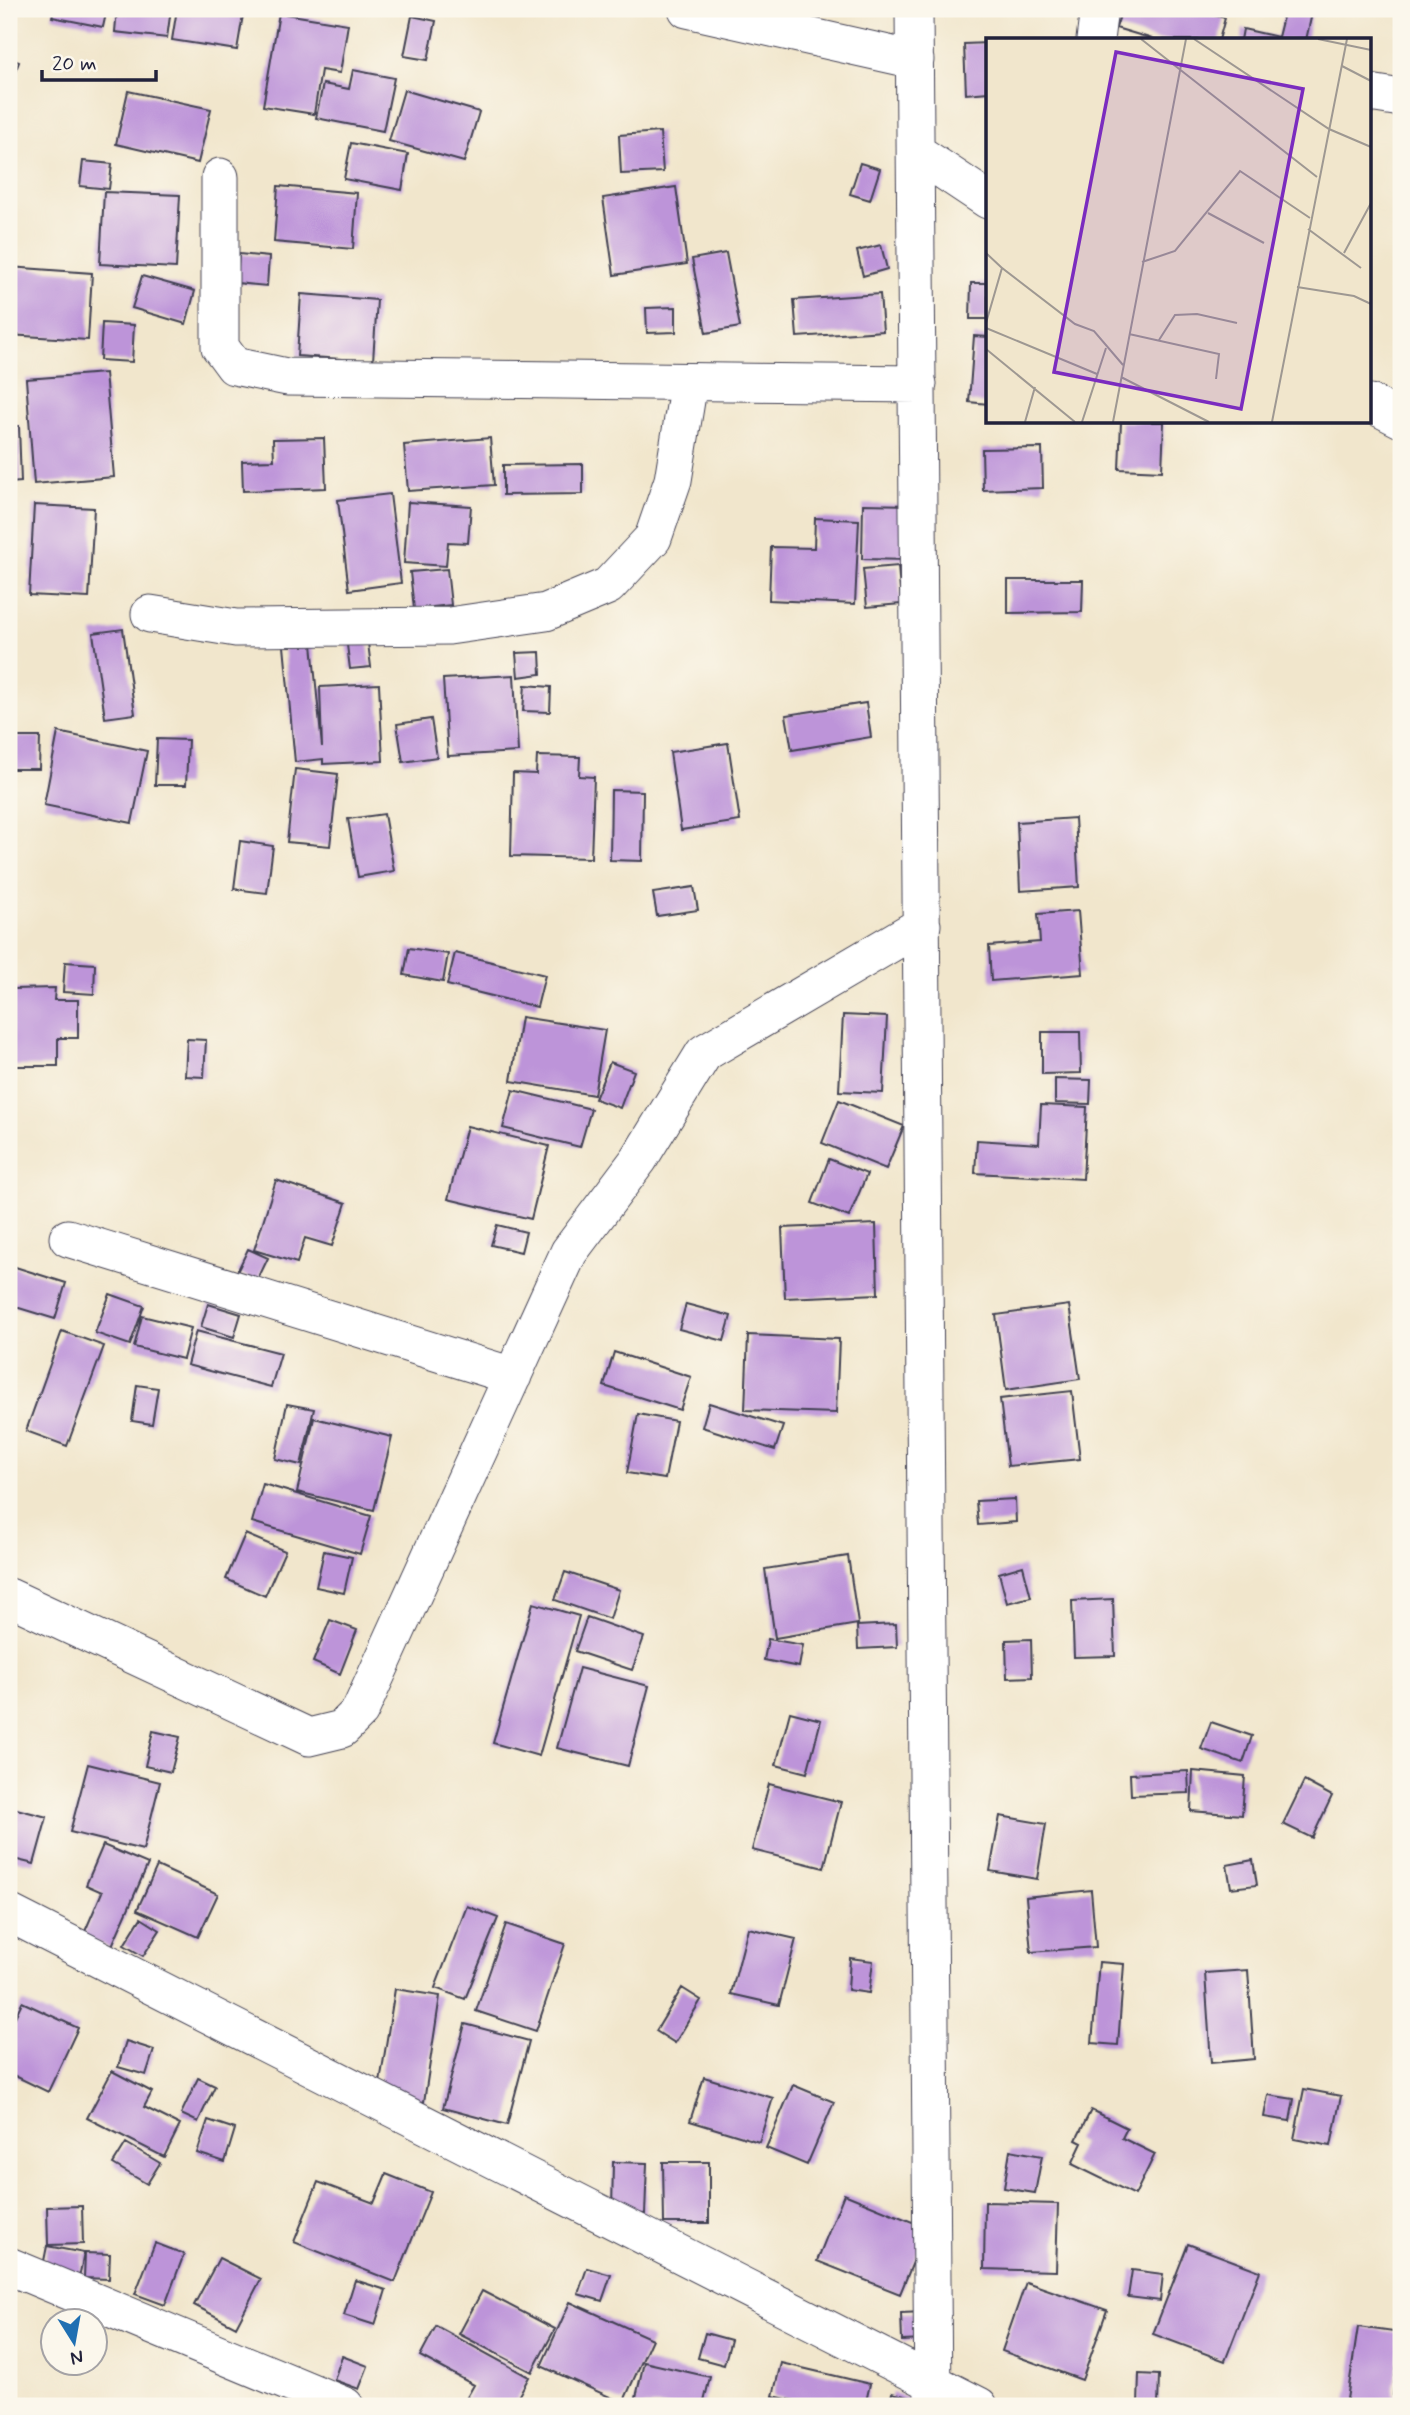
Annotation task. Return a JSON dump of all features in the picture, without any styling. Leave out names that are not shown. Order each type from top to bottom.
[{"type":"street","points":[[687,9],[915,60]]},
{"type":"street","points":[[914,9],[934,2395]]},
{"type":"street","points":[[1095,38],[1099,9]]},
{"type":"street","points":[[1372,93],[1401,98]]},
{"type":"street","points":[[916,152],[986,199]]},
{"type":"street","points":[[220,177],[220,347],[234,366],[288,377],[918,384]]},
{"type":"street","points":[[150,614],[236,628],[449,626],[546,612],[608,586],[653,538],[673,480],[689,382]]},
{"type":"street","points":[[1372,404],[1401,419]]},
{"type":"street","points":[[9,1597],[309,1737],[342,1729],[360,1711],[569,1252],[639,1159],[704,1053],[922,925]]},
{"type":"street","points":[[68,1238],[513,1376]]},
{"type":"street","points":[[9,1913],[934,2395],[979,2406]]},
{"type":"street","points":[[9,2266],[345,2406]]},
{"type":"building","points":[[54,9],[107,9],[103,27],[52,17]]},
{"type":"building","points":[[117,9],[171,9],[167,38],[115,32]]},
{"type":"building","points":[[177,9],[244,9],[237,50],[172,40]]},
{"type":"building","points":[[1122,9],[1192,9],[1225,18],[1220,38],[1149,38],[1116,28]]},
{"type":"building","points":[[1285,9],[1313,9],[1306,38],[1241,38],[1243,29],[1278,37]]},
{"type":"building","points":[[279,13],[348,24],[340,73],[321,70],[314,114],[263,106]]},
{"type":"building","points":[[412,16],[436,21],[428,60],[404,56]]},
{"type":"building","points":[[986,43],[986,92],[966,94],[964,44]]},
{"type":"building","points":[[9,58],[19,62],[9,88]]},
{"type":"building","points":[[353,70],[394,78],[383,131],[316,118],[323,84],[349,89]]},
{"type":"building","points":[[404,90],[479,112],[464,162],[389,141]]},
{"type":"building","points":[[128,91],[211,109],[198,163],[116,144]]},
{"type":"building","points":[[660,132],[663,172],[621,174],[619,135]]},
{"type":"building","points":[[351,143],[408,154],[402,190],[344,179]]},
{"type":"building","points":[[83,161],[112,164],[109,189],[80,186]]},
{"type":"building","points":[[860,163],[880,169],[870,200],[850,194]]},
{"type":"building","points":[[278,186],[357,193],[353,249],[274,242]]},
{"type":"building","points":[[676,187],[687,264],[614,275],[603,198]]},
{"type":"building","points":[[104,192],[180,195],[176,268],[100,264]]},
{"type":"building","points":[[881,245],[887,269],[863,276],[857,251]]},
{"type":"building","points":[[726,253],[740,327],[706,333],[692,259]]},
{"type":"building","points":[[239,254],[269,257],[267,286],[237,283]]},
{"type":"building","points":[[9,267],[92,273],[88,340],[9,335]]},
{"type":"building","points":[[142,276],[195,291],[186,324],[132,308]]},
{"type":"building","points":[[971,283],[986,283],[986,319],[970,319]]},
{"type":"building","points":[[301,294],[377,300],[373,361],[297,356]]},
{"type":"building","points":[[880,294],[883,331],[797,337],[794,300]]},
{"type":"building","points":[[676,307],[676,332],[647,333],[646,308]]},
{"type":"building","points":[[102,323],[134,325],[132,362],[100,360]]},
{"type":"building","points":[[974,336],[986,337],[986,404],[969,402]]},
{"type":"building","points":[[105,373],[114,477],[34,484],[26,379]]},
{"type":"building","points":[[1121,424],[1164,424],[1162,471],[1119,469]]},
{"type":"building","points":[[9,426],[19,426],[21,482],[9,483]]},
{"type":"building","points":[[324,438],[326,488],[243,491],[242,461],[274,460],[273,439]]},
{"type":"building","points":[[490,438],[494,485],[408,491],[404,445]]},
{"type":"building","points":[[1042,448],[1043,488],[983,490],[982,449]]},
{"type":"building","points":[[583,464],[583,494],[503,495],[503,465]]},
{"type":"building","points":[[390,494],[401,583],[349,590],[338,500]]},
{"type":"building","points":[[408,502],[471,506],[468,543],[448,542],[446,566],[404,563]]},
{"type":"building","points":[[863,504],[911,505],[910,560],[862,559]]},
{"type":"building","points":[[34,505],[94,508],[89,598],[29,595]]},
{"type":"building","points":[[815,518],[859,520],[855,604],[769,600],[771,547],[814,548]]},
{"type":"building","points":[[898,566],[901,604],[867,607],[863,569]]},
{"type":"building","points":[[447,569],[451,605],[414,609],[410,572]]},
{"type":"building","points":[[1008,580],[1083,580],[1082,612],[1008,613]]},
{"type":"building","points":[[123,629],[135,714],[105,718],[93,633]]},
{"type":"building","points":[[368,643],[371,667],[350,669],[347,645]]},
{"type":"building","points":[[312,644],[322,747],[320,687],[379,684],[383,761],[323,764],[323,759],[295,762],[284,646]]},
{"type":"building","points":[[540,652],[541,674],[518,677],[516,653]]},
{"type":"building","points":[[514,675],[518,752],[448,756],[443,679]]},
{"type":"building","points":[[525,685],[551,687],[550,712],[523,711]]},
{"type":"building","points":[[866,703],[871,737],[792,750],[786,715]]},
{"type":"building","points":[[431,719],[437,757],[403,762],[397,724]]},
{"type":"building","points":[[58,732],[147,751],[132,823],[44,805]]},
{"type":"building","points":[[9,737],[40,737],[39,769],[9,769]]},
{"type":"building","points":[[157,739],[188,740],[186,785],[155,785]]},
{"type":"building","points":[[728,743],[740,821],[681,830],[670,752]]},
{"type":"building","points":[[537,756],[580,757],[579,776],[594,777],[591,858],[511,856],[513,773],[536,774]]},
{"type":"building","points":[[295,769],[338,774],[330,846],[287,842]]},
{"type":"building","points":[[611,790],[643,791],[642,861],[610,860]]},
{"type":"building","points":[[384,814],[394,871],[358,877],[348,819]]},
{"type":"building","points":[[1075,818],[1079,887],[1020,891],[1017,822]]},
{"type":"building","points":[[240,841],[273,846],[267,893],[234,889]]},
{"type":"building","points":[[694,887],[698,910],[657,916],[653,893]]},
{"type":"building","points":[[1078,911],[1083,974],[991,981],[989,946],[1040,942],[1038,914]]},
{"type":"building","points":[[409,948],[448,954],[443,982],[404,975]]},
{"type":"building","points":[[455,953],[545,975],[537,1007],[447,985]]},
{"type":"building","points":[[65,962],[95,964],[94,994],[63,992]]},
{"type":"building","points":[[55,988],[54,1000],[78,1000],[78,1038],[58,1038],[58,1066],[9,1066],[13,989]]},
{"type":"building","points":[[843,1015],[887,1017],[883,1093],[839,1091]]},
{"type":"building","points":[[521,1017],[605,1030],[594,1095],[511,1081]]},
{"type":"building","points":[[1042,1032],[1080,1032],[1081,1073],[1042,1074]]},
{"type":"building","points":[[187,1039],[206,1040],[204,1077],[185,1076]]},
{"type":"building","points":[[610,1062],[634,1071],[620,1108],[595,1099]]},
{"type":"building","points":[[1055,1079],[1091,1080],[1090,1104],[1055,1103]]},
{"type":"building","points":[[513,1090],[591,1109],[580,1147],[503,1128]]},
{"type":"building","points":[[839,1100],[904,1126],[886,1169],[822,1143]]},
{"type":"building","points":[[1041,1105],[1087,1107],[1083,1179],[975,1173],[977,1140],[1039,1144]]},
{"type":"building","points":[[467,1126],[549,1146],[531,1219],[448,1199]]},
{"type":"building","points":[[829,1159],[867,1174],[849,1217],[812,1203]]},
{"type":"building","points":[[276,1180],[346,1203],[332,1246],[305,1238],[297,1263],[254,1250]]},
{"type":"building","points":[[876,1224],[878,1294],[785,1298],[782,1228]]},
{"type":"building","points":[[497,1225],[526,1232],[521,1252],[491,1245]]},
{"type":"building","points":[[248,1249],[268,1258],[257,1281],[237,1272]]},
{"type":"building","points":[[9,1265],[66,1283],[55,1319],[9,1305]]},
{"type":"building","points":[[110,1294],[144,1306],[130,1345],[95,1333]]},
{"type":"building","points":[[208,1304],[241,1314],[234,1337],[201,1327]]},
{"type":"building","points":[[686,1304],[731,1316],[724,1341],[679,1329]]},
{"type":"building","points":[[1069,1305],[1080,1379],[1006,1390],[996,1315]]},
{"type":"building","points":[[142,1316],[191,1328],[183,1359],[134,1347]]},
{"type":"building","points":[[62,1331],[104,1346],[67,1446],[26,1431]]},
{"type":"building","points":[[196,1331],[281,1353],[271,1387],[187,1365]]},
{"type":"building","points":[[748,1335],[839,1339],[836,1413],[745,1410]]},
{"type":"building","points":[[614,1352],[691,1377],[680,1410],[604,1386]]},
{"type":"building","points":[[137,1385],[158,1388],[152,1424],[132,1421]]},
{"type":"building","points":[[1072,1391],[1080,1459],[1008,1466],[1000,1399]]},
{"type":"building","points":[[709,1403],[783,1426],[775,1450],[702,1427]]},
{"type":"building","points":[[287,1404],[314,1409],[301,1465],[275,1459]]},
{"type":"building","points":[[638,1414],[676,1421],[665,1479],[627,1473]]},
{"type":"building","points":[[314,1418],[392,1437],[374,1510],[297,1492]]},
{"type":"building","points":[[263,1484],[371,1516],[360,1554],[252,1522]]},
{"type":"building","points":[[1015,1499],[1016,1522],[978,1525],[976,1501]]},
{"type":"building","points":[[245,1534],[285,1551],[265,1596],[226,1579]]},
{"type":"building","points":[[324,1551],[352,1557],[344,1593],[316,1587]]},
{"type":"building","points":[[848,1556],[858,1624],[775,1638],[765,1569]]},
{"type":"building","points":[[1023,1566],[1031,1597],[1007,1603],[999,1573]]},
{"type":"building","points":[[565,1572],[619,1590],[610,1619],[555,1600]]},
{"type":"building","points":[[1113,1599],[1115,1656],[1074,1657],[1072,1601]]},
{"type":"building","points":[[533,1603],[579,1616],[539,1756],[493,1743]]},
{"type":"building","points":[[587,1617],[644,1637],[632,1670],[575,1651]]},
{"type":"building","points":[[330,1620],[357,1630],[340,1674],[313,1662]]},
{"type":"building","points":[[896,1624],[897,1647],[858,1649],[857,1626]]},
{"type":"building","points":[[768,1639],[803,1645],[799,1667],[764,1660]]},
{"type":"building","points":[[1031,1639],[1032,1677],[1007,1678],[1006,1640]]},
{"type":"building","points":[[579,1668],[649,1686],[628,1766],[557,1748]]},
{"type":"building","points":[[790,1712],[821,1720],[807,1773],[776,1765]]},
{"type":"building","points":[[1211,1722],[1252,1736],[1243,1763],[1201,1749]]},
{"type":"building","points":[[153,1731],[180,1737],[171,1772],[145,1766]]},
{"type":"building","points":[[88,1764],[160,1782],[143,1850],[70,1832]]},
{"type":"building","points":[[1188,1771],[1189,1793],[1131,1795],[1130,1774]]},
{"type":"building","points":[[1193,1771],[1245,1776],[1242,1815],[1191,1811]]},
{"type":"building","points":[[1304,1781],[1332,1796],[1312,1838],[1283,1824]]},
{"type":"building","points":[[769,1784],[841,1802],[824,1868],[752,1850]]},
{"type":"building","points":[[9,1807],[47,1817],[34,1864],[9,1858]]},
{"type":"building","points":[[1000,1816],[1046,1824],[1037,1879],[990,1871]]},
{"type":"building","points":[[103,1845],[148,1864],[111,1948],[83,1936],[102,1892],[86,1885]]},
{"type":"building","points":[[1253,1860],[1257,1885],[1231,1888],[1227,1865]]},
{"type":"building","points":[[157,1866],[218,1894],[198,1937],[137,1910]]},
{"type":"building","points":[[1091,1890],[1096,1947],[1031,1952],[1026,1897]]},
{"type":"building","points":[[467,1906],[498,1918],[465,1999],[435,1988]]},
{"type":"building","points":[[141,1918],[160,1930],[143,1956],[124,1945]]},
{"type":"building","points":[[506,1924],[565,1944],[536,2031],[476,2011]]},
{"type":"building","points":[[748,1928],[796,1939],[779,2005],[731,1994]]},
{"type":"building","points":[[850,1958],[873,1961],[869,1993],[848,1990]]},
{"type":"building","points":[[1099,1962],[1124,1964],[1118,2045],[1092,2043]]},
{"type":"building","points":[[1248,1970],[1254,2059],[1211,2063],[1205,1973]]},
{"type":"building","points":[[682,1988],[701,2000],[675,2043],[656,2031]]},
{"type":"building","points":[[395,1989],[440,1996],[424,2102],[378,2095]]},
{"type":"building","points":[[22,2002],[78,2028],[48,2092],[9,2073],[9,2030]]},
{"type":"building","points":[[465,2024],[529,2041],[507,2125],[443,2108]]},
{"type":"building","points":[[126,2041],[154,2050],[146,2075],[118,2067]]},
{"type":"building","points":[[112,2071],[152,2092],[144,2107],[180,2125],[164,2157],[87,2118]]},
{"type":"building","points":[[704,2077],[773,2098],[759,2142],[690,2121]]},
{"type":"building","points":[[198,2078],[215,2086],[198,2122],[181,2114]]},
{"type":"building","points":[[793,2085],[834,2102],[807,2165],[766,2148]]},
{"type":"building","points":[[1304,2089],[1341,2096],[1331,2146],[1294,2139]]},
{"type":"building","points":[[1268,2095],[1294,2099],[1290,2121],[1264,2117]]},
{"type":"building","points":[[1091,2110],[1127,2128],[1122,2138],[1155,2154],[1135,2195],[1072,2164],[1082,2143],[1076,2140]]},
{"type":"building","points":[[208,2120],[235,2129],[225,2162],[197,2153]]},
{"type":"building","points":[[126,2143],[160,2163],[147,2184],[113,2164]]},
{"type":"building","points":[[1010,2150],[1042,2156],[1035,2193],[1004,2188]]},
{"type":"building","points":[[613,2162],[647,2163],[645,2214],[612,2212]]},
{"type":"building","points":[[663,2162],[709,2162],[709,2223],[664,2223]]},
{"type":"building","points":[[386,2174],[431,2192],[395,2282],[294,2242],[318,2182],[374,2203]]},
{"type":"building","points":[[844,2194],[927,2228],[900,2294],[817,2261]]},
{"type":"building","points":[[985,2202],[1058,2204],[1056,2271],[984,2269]]},
{"type":"building","points":[[82,2206],[83,2244],[48,2245],[47,2207]]},
{"type":"building","points":[[155,2243],[184,2254],[165,2305],[135,2294]]},
{"type":"building","points":[[1188,2244],[1260,2271],[1225,2361],[1153,2334]]},
{"type":"building","points":[[47,2246],[84,2253],[78,2283],[41,2276]]},
{"type":"building","points":[[85,2253],[110,2254],[109,2279],[84,2278]]},
{"type":"building","points":[[219,2258],[261,2279],[236,2327],[194,2305]]},
{"type":"building","points":[[587,2268],[611,2275],[602,2301],[578,2294]]},
{"type":"building","points":[[1132,2270],[1163,2274],[1160,2301],[1128,2297]]},
{"type":"building","points":[[355,2280],[386,2290],[375,2325],[344,2315]]},
{"type":"building","points":[[1026,2282],[1107,2310],[1082,2380],[1002,2351]]},
{"type":"building","points":[[482,2291],[555,2329],[532,2372],[459,2334]]},
{"type":"building","points":[[570,2302],[652,2339],[623,2403],[541,2366]]},
{"type":"building","points":[[924,2312],[925,2340],[902,2341],[901,2313]]},
{"type":"building","points":[[436,2326],[529,2377],[513,2406],[462,2406],[474,2385],[420,2356]]},
{"type":"building","points":[[1358,2327],[1401,2333],[1393,2395],[1401,2397],[1401,2406],[1346,2406]]},
{"type":"building","points":[[705,2333],[731,2340],[724,2365],[698,2358]]},
{"type":"building","points":[[342,2356],[368,2366],[359,2389],[334,2380]]},
{"type":"building","points":[[644,2362],[710,2377],[703,2406],[634,2406]]},
{"type":"building","points":[[781,2363],[870,2384],[865,2406],[818,2406],[773,2396]]},
{"type":"building","points":[[1139,2374],[1159,2375],[1158,2406],[1138,2405]]},
{"type":"building","points":[[892,2393],[929,2402],[928,2406],[889,2406]]}]
